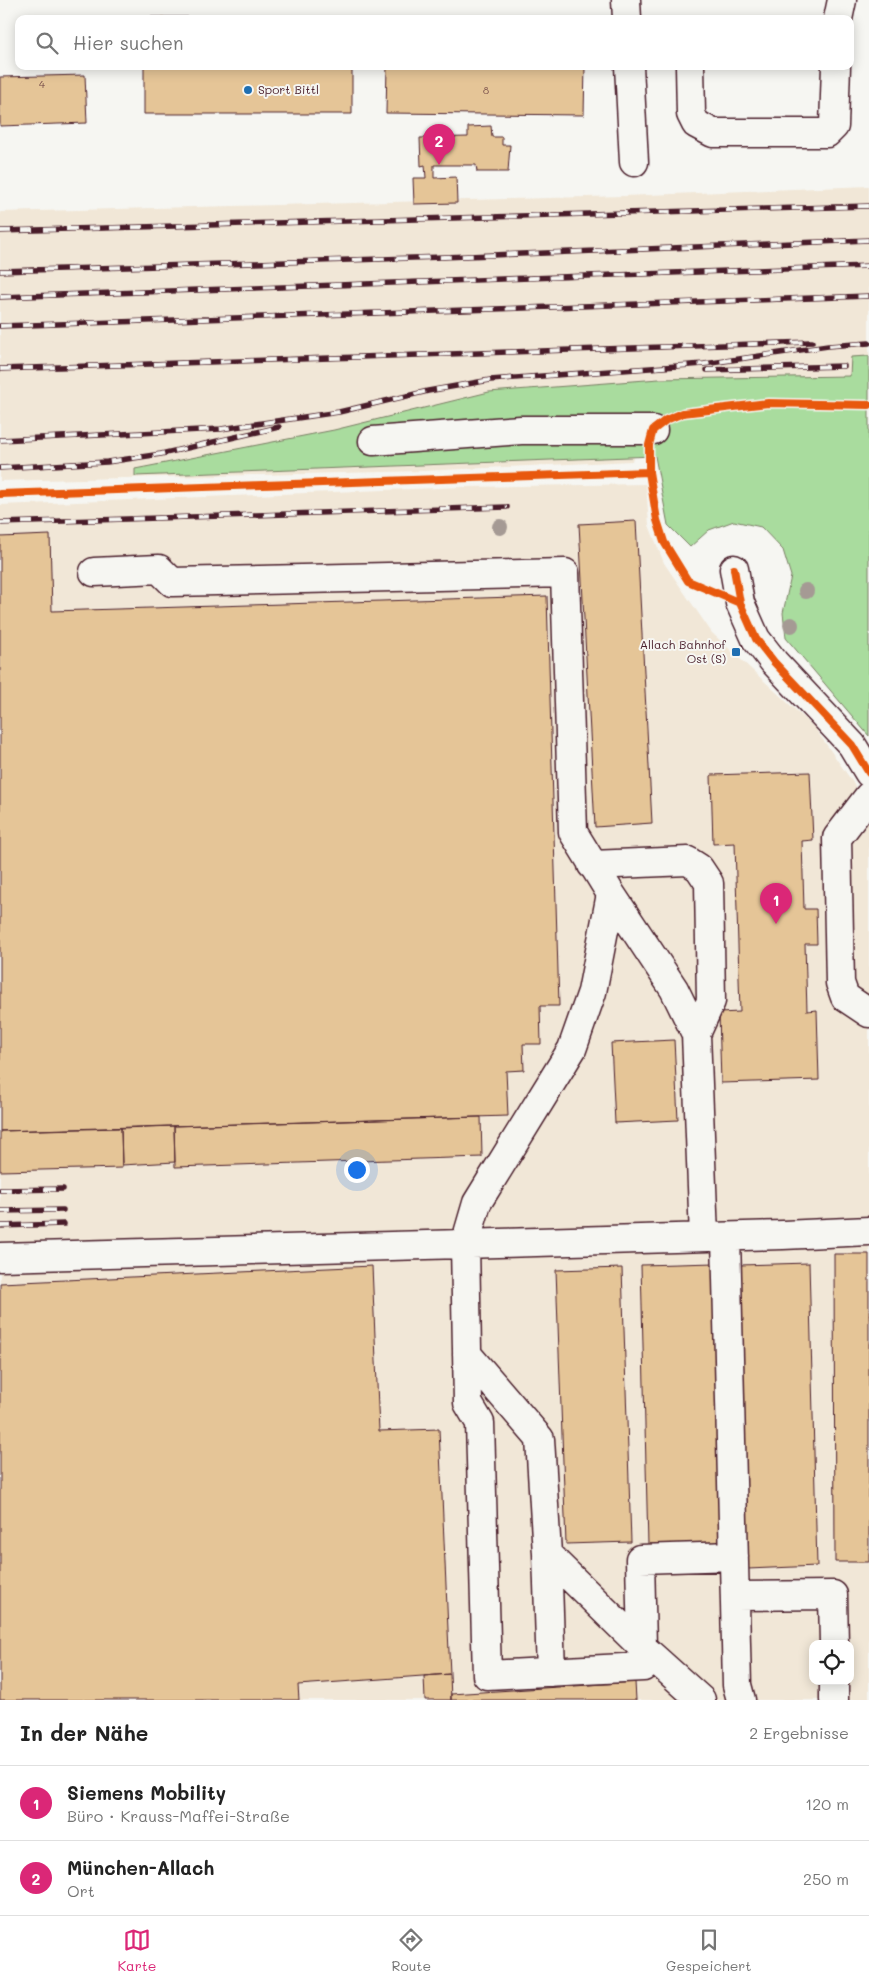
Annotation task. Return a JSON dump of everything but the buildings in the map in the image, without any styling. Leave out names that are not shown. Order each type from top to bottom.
[{"type":"street","points":[[626,0],[627,15]]},
{"type":"street","points":[[839,15],[842,0]]},
{"type":"street","points":[[629,70],[634,162]]},
{"type":"street","points":[[690,70],[691,114],[696,124],[713,133],[827,133],[834,126],[836,70]]},
{"type":"street","points":[[373,441],[521,430],[653,430]]},
{"type":"street","points":[[94,572],[158,569],[172,582],[565,573],[573,832],[592,865],[674,989],[696,1034],[715,1237],[734,1556],[737,1685],[741,1700]]},
{"type":"street","points":[[734,569],[740,603],[756,639],[774,662],[852,744],[869,773]]},
{"type":"street","points":[[869,796],[837,838],[840,983],[845,997],[869,1013]]},
{"type":"street","points":[[592,865],[688,861],[699,868],[709,882],[712,1001],[696,1034]]},
{"type":"street","points":[[611,894],[592,992],[572,1049],[477,1203],[465,1244],[468,1403],[480,1423],[487,1675],[643,1667],[640,1559],[734,1556]]},
{"type":"street","points":[[0,1257],[869,1231]]},
{"type":"street","points":[[467,1354],[540,1439],[547,1554],[551,1672]]},
{"type":"street","points":[[547,1554],[642,1647],[701,1700]]},
{"type":"street","points":[[735,1596],[834,1595],[834,1640]]},
{"type":"street","points":[[834,1685],[834,1700]]},
{"type":"shaded area","points":[[869,186],[869,397],[637,449],[632,461],[424,471],[0,481],[0,212],[624,196]]},
{"type":"shaded area","points":[[646,484],[649,525],[664,563],[712,633],[814,727],[854,784],[869,817],[869,1700],[0,1700],[0,505],[463,487]]},
{"type":"green space","points":[[869,356],[869,736],[786,638],[783,613],[791,576],[783,550],[761,527],[734,521],[709,530],[690,547],[668,525],[655,456],[135,476],[135,469],[334,430],[489,392],[659,379],[850,376],[851,357]]},
{"type":"railway","points":[[0,231],[869,206]]},
{"type":"railway","points":[[0,271],[444,257],[869,240]]},
{"type":"railway","points":[[0,297],[869,266]]},
{"type":"railway","points":[[0,326],[869,296]]},
{"type":"railway","points":[[0,369],[812,342]]},
{"type":"railway","points":[[0,440],[221,429],[339,412],[428,391],[490,380],[704,364],[828,346],[869,343]]},
{"type":"railway","points":[[707,370],[844,366]]},
{"type":"railway","points":[[0,468],[107,462],[161,454],[279,427]]},
{"type":"railway","points":[[0,523],[507,507]]},
{"type":"railway","points":[[0,1190],[63,1189]]},
{"type":"railway","points":[[0,1211],[63,1210]]},
{"type":"railway","points":[[0,1226],[64,1224]]},
{"type":"cycle path","points":[[740,603],[688,581],[664,542],[657,520],[649,472],[649,445],[653,430],[666,420],[683,413],[768,403],[869,405]]},
{"type":"cycle path","points":[[0,494],[649,472]]},
{"type":"cycle path","points":[[734,569],[740,603],[756,639],[774,662],[852,745],[869,773]]},
{"type":"place","name":"Sport Bittl","points":[[248,90]]},
{"type":"place","name":"München-Allach","points":[[439,165]]},
{"type":"place","name":"Allach Bahnhof Ost (S)","points":[[736,652]]},
{"type":"place","name":"Siemens Mobility","points":[[776,924]]}]
